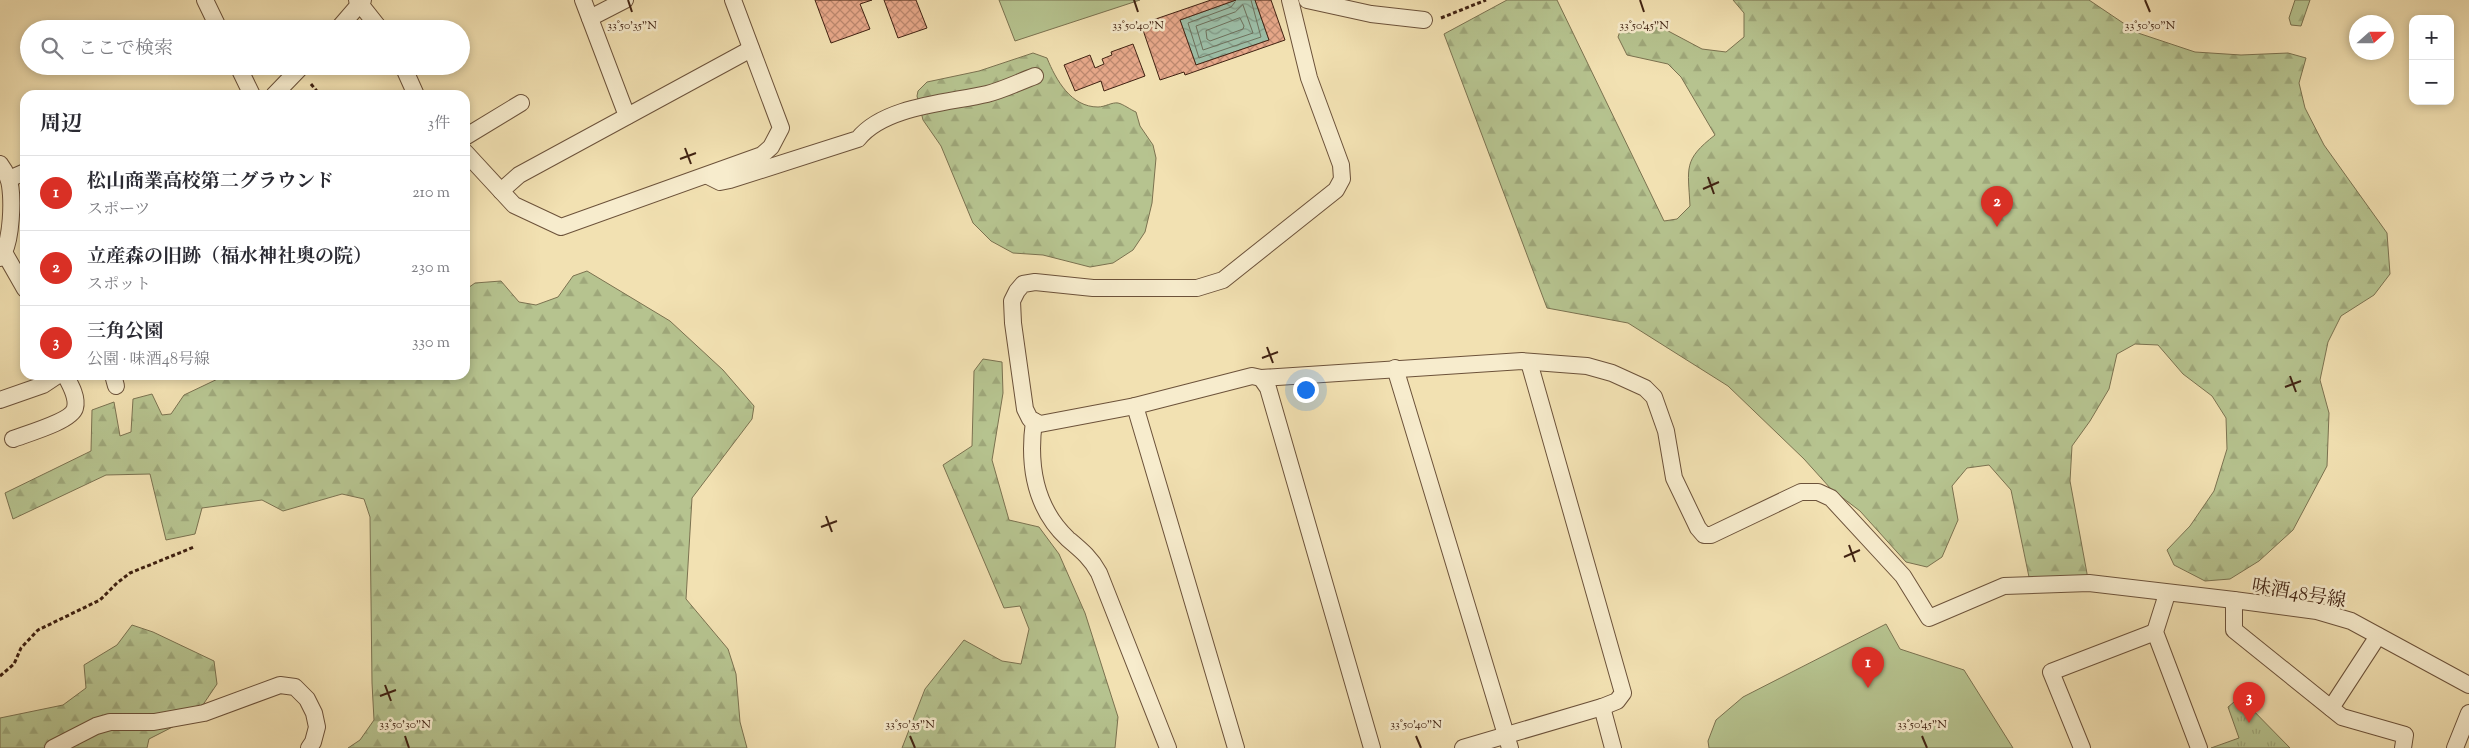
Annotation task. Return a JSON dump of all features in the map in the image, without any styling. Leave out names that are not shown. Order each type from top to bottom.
[{"type":"street","points":[[205,0],[215,20]]},
{"type":"street","points":[[583,0],[627,116]]},
{"type":"street","points":[[590,18],[625,0]]},
{"type":"street","points":[[470,157],[514,205],[561,227],[708,176],[762,155],[771,148],[781,128],[733,0]]},
{"type":"street","points":[[1290,0],[1309,78],[1341,165],[1342,179],[1336,190],[1223,280],[1211,285],[1197,288],[1093,288],[1035,282],[1023,284],[1012,301],[1013,323],[1025,409],[1030,419],[1040,424],[1136,406],[1252,376],[1262,378],[1395,368],[1529,362],[1623,693],[1617,701],[1508,742],[1463,748]]},
{"type":"street","points":[[1307,0],[1371,14],[1424,20]]},
{"type":"street","points":[[345,20],[360,1],[374,20]]},
{"type":"street","points":[[501,191],[519,174],[751,49]]},
{"type":"street","points":[[242,75],[250,90]]},
{"type":"street","points":[[279,90],[293,75]]},
{"type":"street","points":[[407,75],[414,90]]},
{"type":"street","points":[[708,176],[720,182],[730,180],[858,139],[867,128],[891,117],[939,101],[990,93],[1035,76]]},
{"type":"street","points":[[470,134],[521,103]]},
{"type":"street","points":[[0,164],[9,179],[18,224],[2,256],[20,282]]},
{"type":"street","points":[[9,179],[20,174]]},
{"type":"street","name":"味酒48号線","points":[[1529,362],[1587,366],[1612,373],[1644,388],[1654,397],[1666,431],[1674,478],[1698,528],[1704,535],[1711,535],[1801,492],[1818,492],[1831,498],[1903,576],[1929,618],[2004,586],[2089,583],[2167,594],[2234,600],[2317,611],[2351,621],[2469,685]]},
{"type":"street","points":[[1395,368],[1508,742]]},
{"type":"street","points":[[1262,378],[1268,388],[1372,748]]},
{"type":"street","points":[[0,400],[43,385],[50,380]]},
{"type":"street","points":[[13,439],[68,418],[75,409],[75,397],[67,380]]},
{"type":"street","points":[[1136,406],[1236,748]]},
{"type":"street","points":[[1034,421],[1031,441],[1034,479],[1041,502],[1049,517],[1068,538],[1086,553],[1100,574],[1168,748]]},
{"type":"street","points":[[2167,594],[2155,632],[2199,748]]},
{"type":"street","points":[[2234,600],[2234,630],[2342,716],[2405,735],[2403,748]]},
{"type":"street","points":[[2082,748],[2051,672],[2155,632]]},
{"type":"street","points":[[2331,708],[2378,636]]},
{"type":"street","points":[[52,748],[96,726],[110,722],[163,721],[204,713],[280,685],[295,687],[306,699],[314,713],[317,727],[313,742],[309,748]]},
{"type":"street","points":[[1602,707],[1613,748]]},
{"type":"street","points":[[2456,748],[2469,713]]},
{"type":"path","points":[[1424,20],[1442,18],[1486,0]]},
{"type":"path","points":[[0,676],[14,664],[21,648],[38,630],[100,600],[117,583],[130,574],[194,546]]},
{"type":"green space","points":[[999,0],[1140,0],[1015,41]]},
{"type":"green space","points":[[1507,0],[1557,0],[1664,221],[1677,219],[1690,206],[1689,173],[1692,158],[1715,135],[1681,77],[1668,64],[1627,55],[1618,37],[1623,23],[1655,24],[1702,49],[1726,52],[1744,37],[1744,13],[1733,0],[2089,0],[2138,33],[2195,52],[2241,55],[2288,53],[2306,58],[2299,83],[2305,108],[2324,145],[2387,233],[2390,274],[2374,295],[2341,316],[2328,342],[2320,380],[2329,413],[2327,466],[2293,530],[2259,561],[2230,579],[2205,581],[2174,565],[2167,550],[2190,526],[2214,491],[2227,449],[2226,418],[2212,396],[2183,374],[2158,345],[2135,344],[2117,354],[2109,389],[2072,446],[2070,481],[2088,579],[2029,577],[2011,490],[1989,465],[1967,468],[1952,486],[1958,520],[1942,557],[1927,567],[1906,562],[1860,511],[1831,489],[1804,459],[1728,386],[1628,323],[1547,308],[1444,34]]},
{"type":"green space","points":[[2295,0],[2310,0],[2301,26],[2291,25],[2289,18]]},
{"type":"green space","points":[[1033,53],[1047,58],[1055,75],[1066,91],[1080,102],[1088,106],[1098,107],[1118,103],[1136,112],[1140,126],[1153,145],[1156,158],[1152,203],[1145,232],[1133,250],[1113,263],[1090,267],[1043,255],[1013,253],[991,241],[973,223],[941,146],[923,120],[917,96],[918,91],[927,82],[979,71]]},
{"type":"green space","points":[[587,271],[670,321],[723,370],[754,406],[752,419],[692,498],[686,599],[728,649],[736,674],[740,722],[747,748],[348,748],[360,740],[374,720],[370,517],[364,499],[342,494],[283,511],[262,500],[202,508],[195,534],[166,540],[150,474],[106,475],[13,519],[5,493],[91,451],[92,410],[114,402],[120,436],[131,432],[133,399],[152,394],[162,415],[171,414],[184,395],[216,380],[470,380],[470,286],[475,283],[501,281],[519,302],[536,305],[558,297],[573,276]]},
{"type":"green space","points":[[983,359],[1002,362],[1003,393],[992,460],[1009,520],[1039,527],[1059,554],[1085,613],[1118,717],[1115,748],[902,748],[925,689],[964,640],[1002,661],[1021,664],[1029,629],[1020,606],[1004,608],[943,465],[972,446],[974,371]]},
{"type":"green space","points":[[1886,624],[1900,649],[1964,670],[2013,748],[1709,748],[1708,741],[1716,720],[1743,697]]},
{"type":"green space","points":[[132,625],[153,632],[214,661],[217,684],[196,715],[149,739],[147,748],[0,748],[0,718],[63,705],[86,688],[84,665],[117,645]]},
{"type":"green space","points":[[2240,697],[2290,748],[2211,748],[2239,738],[2228,707]]},
{"type":"water","points":[[1236,0],[1255,0],[1269,40],[1196,65],[1180,20]]},
{"type":"building","points":[[815,0],[872,0],[860,4],[870,29],[831,43]]},
{"type":"building","points":[[884,0],[916,0],[927,28],[898,38]]},
{"type":"building","points":[[1211,0],[1236,0],[1180,20],[1196,65],[1269,40],[1255,0],[1271,0],[1285,40],[1185,75],[1184,72],[1160,80],[1143,30],[1149,28],[1147,22]]},
{"type":"building","points":[[1133,44],[1145,76],[1104,91],[1101,81],[1075,91],[1064,65],[1090,55],[1095,68],[1104,64],[1102,59],[1112,55],[1111,52]]},
{"type":"place","name":"立産森の旧跡（福水神社奥の院）","points":[[1997,227]]},
{"type":"place","name":"松山商業高校第二グラウンド","points":[[1868,688]]},
{"type":"place","name":"三角公園","points":[[2249,723]]}]
